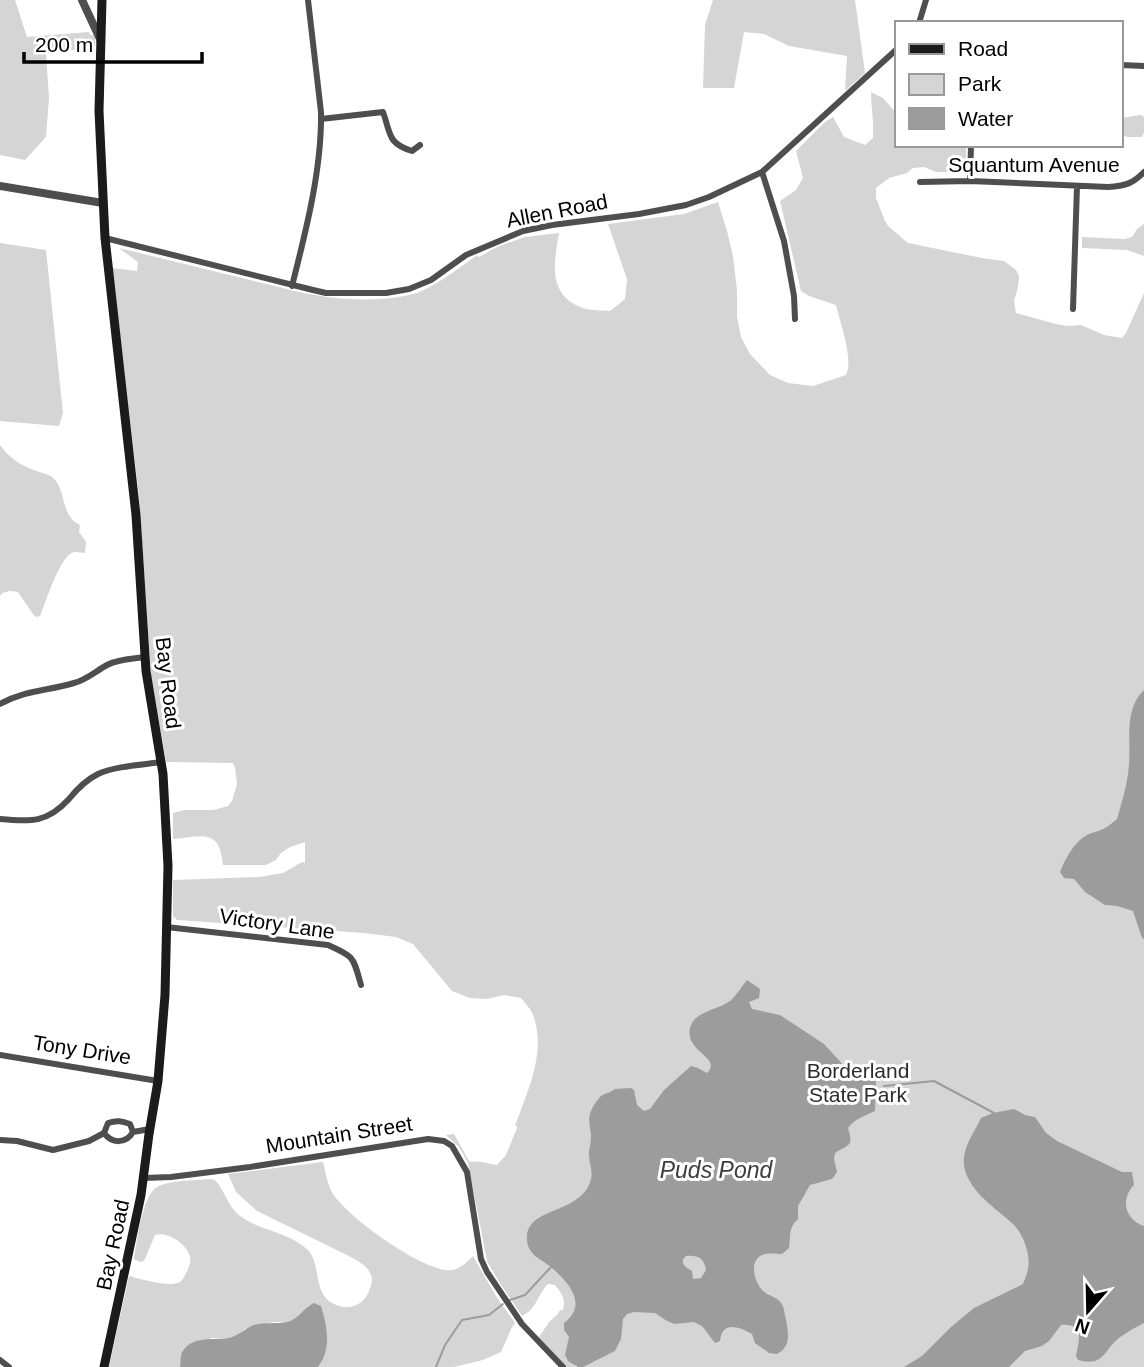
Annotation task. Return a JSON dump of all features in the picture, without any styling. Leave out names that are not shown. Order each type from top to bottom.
[{"type":"main road","name":"Bay Road","points":[[102,0],[99,111],[105,238],[136,515],[145,657],[153,721],[162,762],[167,827],[164,1016],[158,1081],[144,1178],[104,1367]]},
{"type":"street","points":[[82,0],[102,41]]},
{"type":"street","points":[[292,285],[310,209],[321,119],[308,0]]},
{"type":"street","points":[[920,21],[926,0]]},
{"type":"street","name":"Allen Road","points":[[105,238],[326,293],[386,293],[409,289],[431,280],[466,255],[523,231],[686,205],[744,182],[762,172],[895,51]]},
{"type":"street","points":[[1123,65],[1144,66]]},
{"type":"street","points":[[321,119],[383,112],[388,131],[399,146],[412,151],[420,145]]},
{"type":"street","points":[[970,181],[971,147]]},
{"type":"street","points":[[762,172],[784,241],[794,295],[795,319]]},
{"type":"street","name":"Squantum Avenue","points":[[920,182],[1124,186],[1144,172]]},
{"type":"street","points":[[0,186],[103,203]]},
{"type":"street","points":[[1073,309],[1077,186]]},
{"type":"street","points":[[0,704],[25,693],[82,681],[109,664],[121,660],[145,657]]},
{"type":"street","points":[[0,819],[24,822],[40,820],[59,810],[79,788],[99,773],[162,762]]},
{"type":"street","name":"Victory Lane","points":[[166,927],[328,945],[345,952],[354,961],[361,985]]},
{"type":"street","name":"Tony Drive","points":[[0,1055],[158,1081]]},
{"type":"street","points":[[0,1140],[17,1141],[54,1150],[89,1141],[104,1133],[108,1124],[120,1121],[130,1124],[133,1132],[130,1138],[121,1141],[108,1139],[104,1133]]},
{"type":"street","points":[[133,1132],[150,1129]]},
{"type":"street","name":"Mountain Street","points":[[144,1178],[250,1167],[428,1139],[444,1141],[452,1146],[467,1172],[484,1266],[514,1315],[563,1367]]},
{"type":"street","points":[[0,1361],[9,1367]]},
{"type":"green space","points":[[0,0],[15,0],[27,37],[89,32],[90,35],[95,35],[95,46],[91,48],[46,53],[49,98],[46,137],[25,160],[0,155]]},
{"type":"green space","points":[[713,0],[855,0],[865,73],[845,91],[847,56],[789,46],[764,34],[744,32],[734,88],[703,88],[705,25]]},
{"type":"green space","name":"Borderland State Park","points":[[871,92],[883,98],[895,112],[895,147],[966,147],[966,172],[936,172],[924,167],[913,168],[907,173],[889,178],[876,188],[876,198],[888,226],[908,243],[1004,261],[1016,270],[1019,276],[1014,301],[1016,313],[1056,324],[1081,325],[1104,335],[1122,338],[1144,293],[1144,1367],[583,1367],[576,1361],[575,1366],[578,1367],[566,1367],[539,1337],[549,1322],[563,1310],[564,1300],[561,1294],[555,1285],[548,1284],[531,1310],[522,1316],[487,1261],[468,1163],[459,1147],[446,1135],[454,1134],[472,1162],[497,1165],[506,1155],[517,1128],[515,1126],[530,1086],[537,1057],[537,1029],[532,1013],[521,998],[504,995],[487,999],[470,998],[452,991],[413,944],[396,937],[177,920],[173,916],[173,880],[259,877],[283,873],[302,862],[305,863],[305,842],[290,847],[266,865],[223,865],[221,853],[214,840],[201,836],[173,839],[173,813],[228,806],[237,784],[233,763],[166,762],[151,675],[139,496],[112,268],[137,271],[138,262],[119,248],[303,293],[346,299],[389,298],[417,293],[448,276],[477,255],[479,257],[499,246],[525,237],[559,233],[555,266],[558,286],[563,295],[583,308],[610,311],[625,299],[627,279],[608,224],[684,214],[718,202],[733,256],[741,337],[750,354],[770,375],[788,383],[813,386],[846,375],[847,351],[836,305],[801,291],[780,201],[796,190],[803,178],[796,151],[825,122],[833,117],[844,137],[865,145],[873,138]]},
{"type":"green space","points":[[1144,117],[1142,137],[1123,134],[1123,118]]},
{"type":"green space","points":[[1144,224],[1144,256],[1127,250],[1082,248],[1082,237],[1124,239],[1132,237]]},
{"type":"green space","points":[[0,243],[46,250],[63,413],[59,426],[0,421]]},
{"type":"green space","points":[[0,445],[18,462],[54,478],[70,517],[80,525],[79,532],[86,542],[85,553],[74,552],[64,561],[40,616],[36,617],[18,592],[10,591],[0,596]]},
{"type":"green space","points":[[323,1162],[333,1194],[353,1216],[384,1240],[417,1260],[445,1270],[457,1269],[473,1256],[515,1323],[501,1352],[483,1360],[454,1367],[318,1367],[321,1363],[310,1305],[289,1322],[246,1328],[233,1338],[211,1338],[182,1352],[180,1367],[109,1367],[129,1276],[175,1284],[182,1281],[189,1267],[190,1257],[185,1247],[176,1239],[160,1234],[155,1235],[144,1261],[134,1259],[141,1220],[148,1200],[157,1187],[169,1183],[215,1180],[240,1216],[293,1239],[308,1250],[326,1298],[344,1307],[360,1303],[368,1294],[372,1280],[364,1265],[257,1211],[236,1192],[228,1174]]},
{"type":"water","points":[[1144,690],[1144,939],[1133,911],[1105,905],[1085,892],[1074,879],[1064,878],[1060,872],[1067,856],[1082,838],[1105,828],[1117,819],[1128,771],[1131,715]]},
{"type":"water","name":"Puds Pond","points":[[747,980],[760,989],[759,998],[749,1002],[752,1009],[780,1015],[824,1044],[846,1068],[876,1081],[875,1111],[848,1128],[850,1142],[835,1153],[837,1172],[832,1179],[810,1185],[798,1206],[798,1219],[791,1229],[789,1248],[782,1254],[762,1255],[755,1264],[754,1274],[760,1288],[777,1299],[783,1307],[788,1329],[787,1343],[777,1354],[769,1353],[755,1343],[752,1334],[732,1327],[724,1330],[720,1341],[715,1343],[702,1326],[694,1322],[675,1324],[655,1313],[634,1312],[623,1319],[621,1339],[615,1351],[578,1367],[568,1361],[565,1355],[569,1337],[564,1330],[564,1323],[575,1308],[573,1294],[557,1273],[530,1249],[528,1230],[533,1222],[571,1203],[588,1187],[592,1173],[589,1122],[593,1106],[600,1097],[615,1089],[631,1088],[634,1090],[637,1105],[644,1111],[650,1109],[664,1090],[691,1066],[707,1073],[711,1067],[710,1063],[697,1049],[690,1036],[692,1022],[701,1014],[730,1001]],"holes":[[[686,1256],[700,1258],[704,1263],[706,1270],[701,1278],[693,1279],[692,1271],[684,1265],[683,1259]]]},
{"type":"water","points":[[1014,1109],[1035,1117],[1046,1133],[1057,1141],[1122,1172],[1132,1172],[1134,1185],[1126,1203],[1132,1219],[1144,1226],[1144,1323],[1119,1338],[1098,1360],[1093,1361],[1078,1360],[1076,1356],[1079,1334],[1074,1327],[1061,1325],[1049,1341],[1025,1351],[1009,1367],[904,1367],[922,1356],[974,1308],[1023,1284],[1029,1263],[1023,1239],[1017,1228],[977,1192],[968,1178],[964,1163],[966,1148],[981,1118]]},
{"type":"water","points":[[314,1303],[321,1306],[327,1337],[325,1353],[318,1367],[180,1367],[182,1352],[192,1343],[229,1338],[254,1325],[291,1321]]},
{"type":"waterway","points":[[884,1086],[934,1081],[994,1113]]},
{"type":"waterway","points":[[510,1300],[525,1295],[551,1267]]},
{"type":"waterway","points":[[436,1367],[445,1345],[462,1320],[489,1315],[503,1304]]}]
